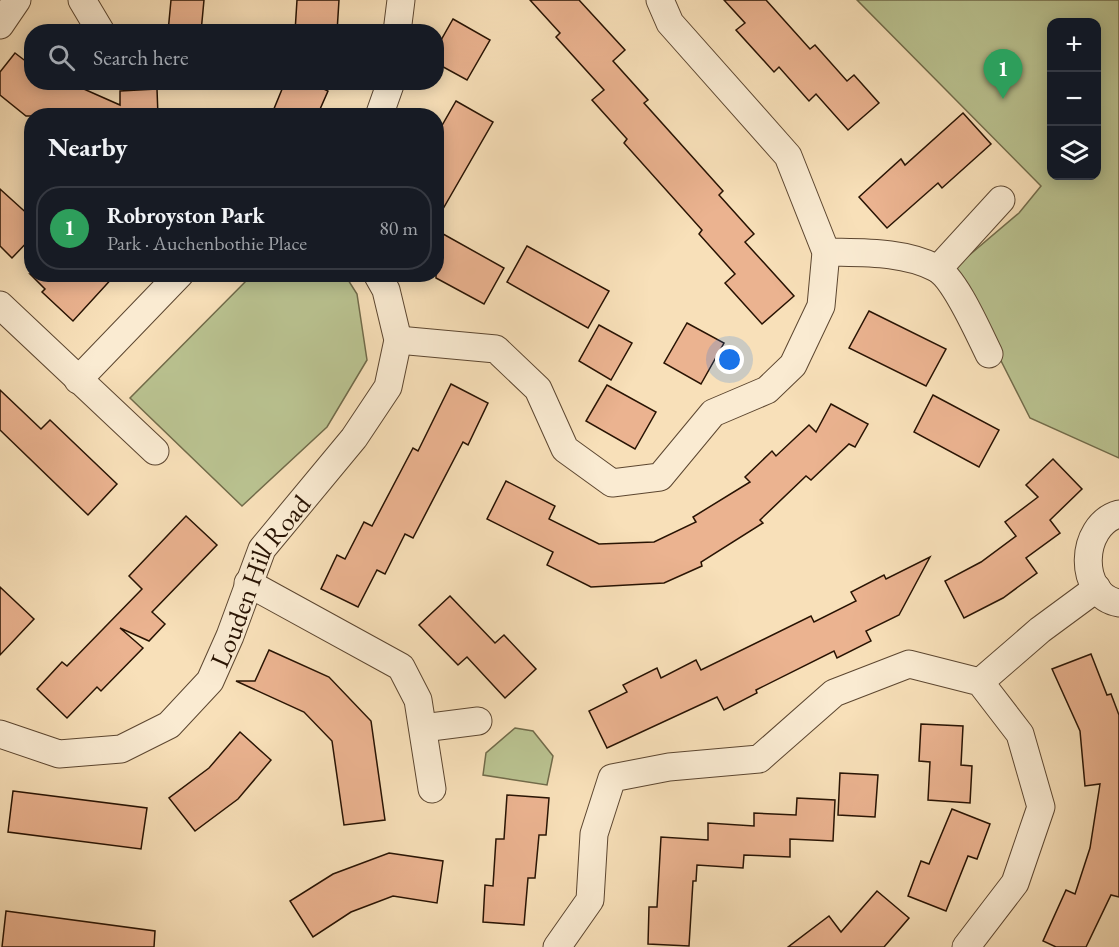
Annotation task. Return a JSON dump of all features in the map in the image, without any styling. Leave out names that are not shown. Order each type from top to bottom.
[{"type":"street","points":[[0,25],[17,0]]},
{"type":"street","points":[[82,0],[96,24]]},
{"type":"street","points":[[398,24],[401,0]]},
{"type":"street","points":[[398,340],[496,349],[538,389],[565,449],[612,483],[660,477],[713,413],[767,390],[793,365],[821,306],[826,252],[788,156],[670,24],[660,0]]},
{"type":"street","points":[[382,108],[389,90]]},
{"type":"street","points":[[938,268],[1001,200]]},
{"type":"street","points":[[826,252],[895,255],[938,268],[963,301],[989,354]]},
{"type":"street","points":[[78,380],[172,282]]},
{"type":"street","name":"Louden Hill Road","points":[[0,734],[59,754],[121,749],[169,725],[210,681],[230,636],[262,549],[354,438],[388,387],[398,340],[386,291],[381,282]]},
{"type":"street","points":[[0,305],[155,451]]},
{"type":"street","points":[[980,682],[1040,630],[1108,596],[1086,561],[1091,536],[1112,516],[1119,514]]},
{"type":"street","points":[[248,583],[401,667],[418,700],[432,789]]},
{"type":"street","points":[[557,947],[590,900],[594,834],[612,778],[669,767],[759,759],[834,693],[909,664],[980,682],[1020,734],[1041,807],[1015,883],[966,947]]},
{"type":"street","points":[[423,728],[478,722]]},
{"type":"green space","points":[[857,0],[1119,0],[1119,458],[1030,418],[954,268],[1019,213],[1041,186]]},
{"type":"green space","points":[[245,282],[349,282],[357,294],[367,360],[327,427],[242,506],[130,398]]},
{"type":"green space","points":[[515,728],[533,731],[553,756],[547,785],[483,775],[486,753]]},
{"type":"building","points":[[171,0],[204,0],[202,24],[169,24]]},
{"type":"building","points":[[297,0],[339,0],[338,24],[296,24]]},
{"type":"building","points":[[530,0],[579,0],[625,50],[613,61],[648,100],[644,103],[723,191],[719,195],[754,234],[745,242],[794,296],[762,324],[725,283],[735,274],[699,234],[702,230],[624,143],[627,139],[592,100],[604,90],[556,37],[560,33]]},
{"type":"building","points":[[724,0],[766,0],[810,49],[815,45],[847,81],[854,75],[879,103],[848,130],[816,94],[809,101],[779,67],[774,72],[736,30],[745,23]]},
{"type":"building","points":[[453,19],[490,40],[467,80],[444,67],[444,35]]},
{"type":"building","points":[[15,53],[24,60],[24,90],[86,90],[120,105],[120,91],[157,90],[158,108],[24,108],[24,114],[0,95],[0,72]]},
{"type":"building","points":[[282,90],[328,91],[321,108],[274,108]]},
{"type":"building","points":[[456,101],[493,122],[444,207],[444,122]]},
{"type":"building","points":[[963,113],[991,144],[942,188],[938,183],[887,228],[859,197],[901,159],[905,165]]},
{"type":"building","points":[[0,189],[24,211],[24,245],[12,258],[0,246]]},
{"type":"building","points":[[444,234],[504,268],[484,304],[443,282]]},
{"type":"building","points":[[527,246],[609,291],[588,328],[507,282]]},
{"type":"building","points":[[38,282],[109,282],[73,321],[42,292],[45,289]]},
{"type":"building","points":[[869,311],[946,349],[926,386],[849,348]]},
{"type":"building","points":[[687,323],[724,343],[701,384],[664,363]]},
{"type":"building","points":[[599,325],[632,343],[611,380],[579,361]]},
{"type":"building","points":[[451,384],[488,403],[468,445],[463,442],[413,538],[405,534],[385,574],[377,570],[358,607],[321,589],[337,555],[345,559],[364,522],[372,526],[413,448],[418,451]]},
{"type":"building","points":[[607,385],[656,412],[635,449],[586,421]]},
{"type":"building","points":[[0,390],[41,429],[50,420],[117,484],[88,515],[0,430]]},
{"type":"building","points":[[933,395],[999,430],[979,467],[914,432]]},
{"type":"building","points":[[831,404],[868,424],[855,447],[849,444],[811,480],[806,476],[760,520],[763,523],[701,562],[702,566],[664,583],[591,587],[547,565],[553,552],[487,519],[506,481],[555,506],[549,519],[599,544],[654,542],[696,522],[693,517],[750,482],[745,477],[772,451],[776,456],[809,425],[816,432]]},
{"type":"building","points":[[1053,459],[1082,489],[1050,520],[1060,533],[1026,558],[1037,573],[1003,598],[964,618],[945,581],[981,562],[1016,536],[1005,522],[1038,497],[1026,485]]},
{"type":"building","points":[[186,516],[217,545],[152,612],[165,624],[149,641],[120,628],[143,648],[101,691],[97,687],[67,718],[37,689],[62,662],[67,666],[142,589],[129,576]]},
{"type":"building","points":[[930,557],[899,615],[866,631],[871,641],[837,658],[834,651],[756,690],[757,693],[724,710],[717,697],[607,748],[589,711],[627,692],[623,685],[657,668],[661,678],[696,660],[701,670],[811,616],[814,622],[856,601],[851,592],[884,575],[886,579]]},
{"type":"building","points":[[0,587],[34,619],[0,655]]},
{"type":"building","points":[[450,596],[495,643],[504,635],[536,669],[505,698],[467,657],[458,665],[419,625]]},
{"type":"building","points":[[269,650],[329,677],[371,721],[385,820],[344,825],[332,741],[304,712],[236,681],[255,681]]},
{"type":"building","points":[[1091,654],[1107,695],[1111,694],[1119,715],[1119,897],[1111,895],[1086,947],[1056,947],[1043,941],[1066,890],[1075,894],[1090,848],[1100,784],[1085,786],[1080,731],[1052,669]]},
{"type":"building","points":[[921,724],[963,726],[961,765],[972,766],[970,803],[928,800],[930,762],[919,761]]},
{"type":"building","points":[[240,732],[271,760],[238,799],[195,831],[169,798],[209,768]]},
{"type":"building","points":[[840,773],[878,775],[875,817],[838,815]]},
{"type":"building","points":[[13,791],[147,808],[141,849],[8,832]]},
{"type":"building","points":[[507,795],[549,798],[546,835],[539,835],[535,878],[528,878],[524,925],[483,922],[485,885],[493,886],[496,839],[504,839]]},
{"type":"building","points":[[797,798],[835,800],[833,841],[790,839],[790,857],[744,855],[743,868],[697,865],[696,881],[693,881],[689,946],[648,944],[649,907],[657,907],[661,837],[708,840],[708,823],[754,826],[754,813],[796,815]]},
{"type":"building","points":[[952,809],[990,824],[977,859],[968,856],[946,911],[908,896],[921,861],[929,864]]},
{"type":"building","points":[[389,853],[443,861],[437,903],[393,896],[351,912],[313,937],[290,901],[333,874]]},
{"type":"building","points":[[877,891],[909,918],[884,947],[788,947],[829,916],[841,932]]},
{"type":"building","points":[[6,911],[155,931],[154,947],[2,947]]},
{"type":"place","name":"Robroyston Park","points":[[1003,99]]}]
